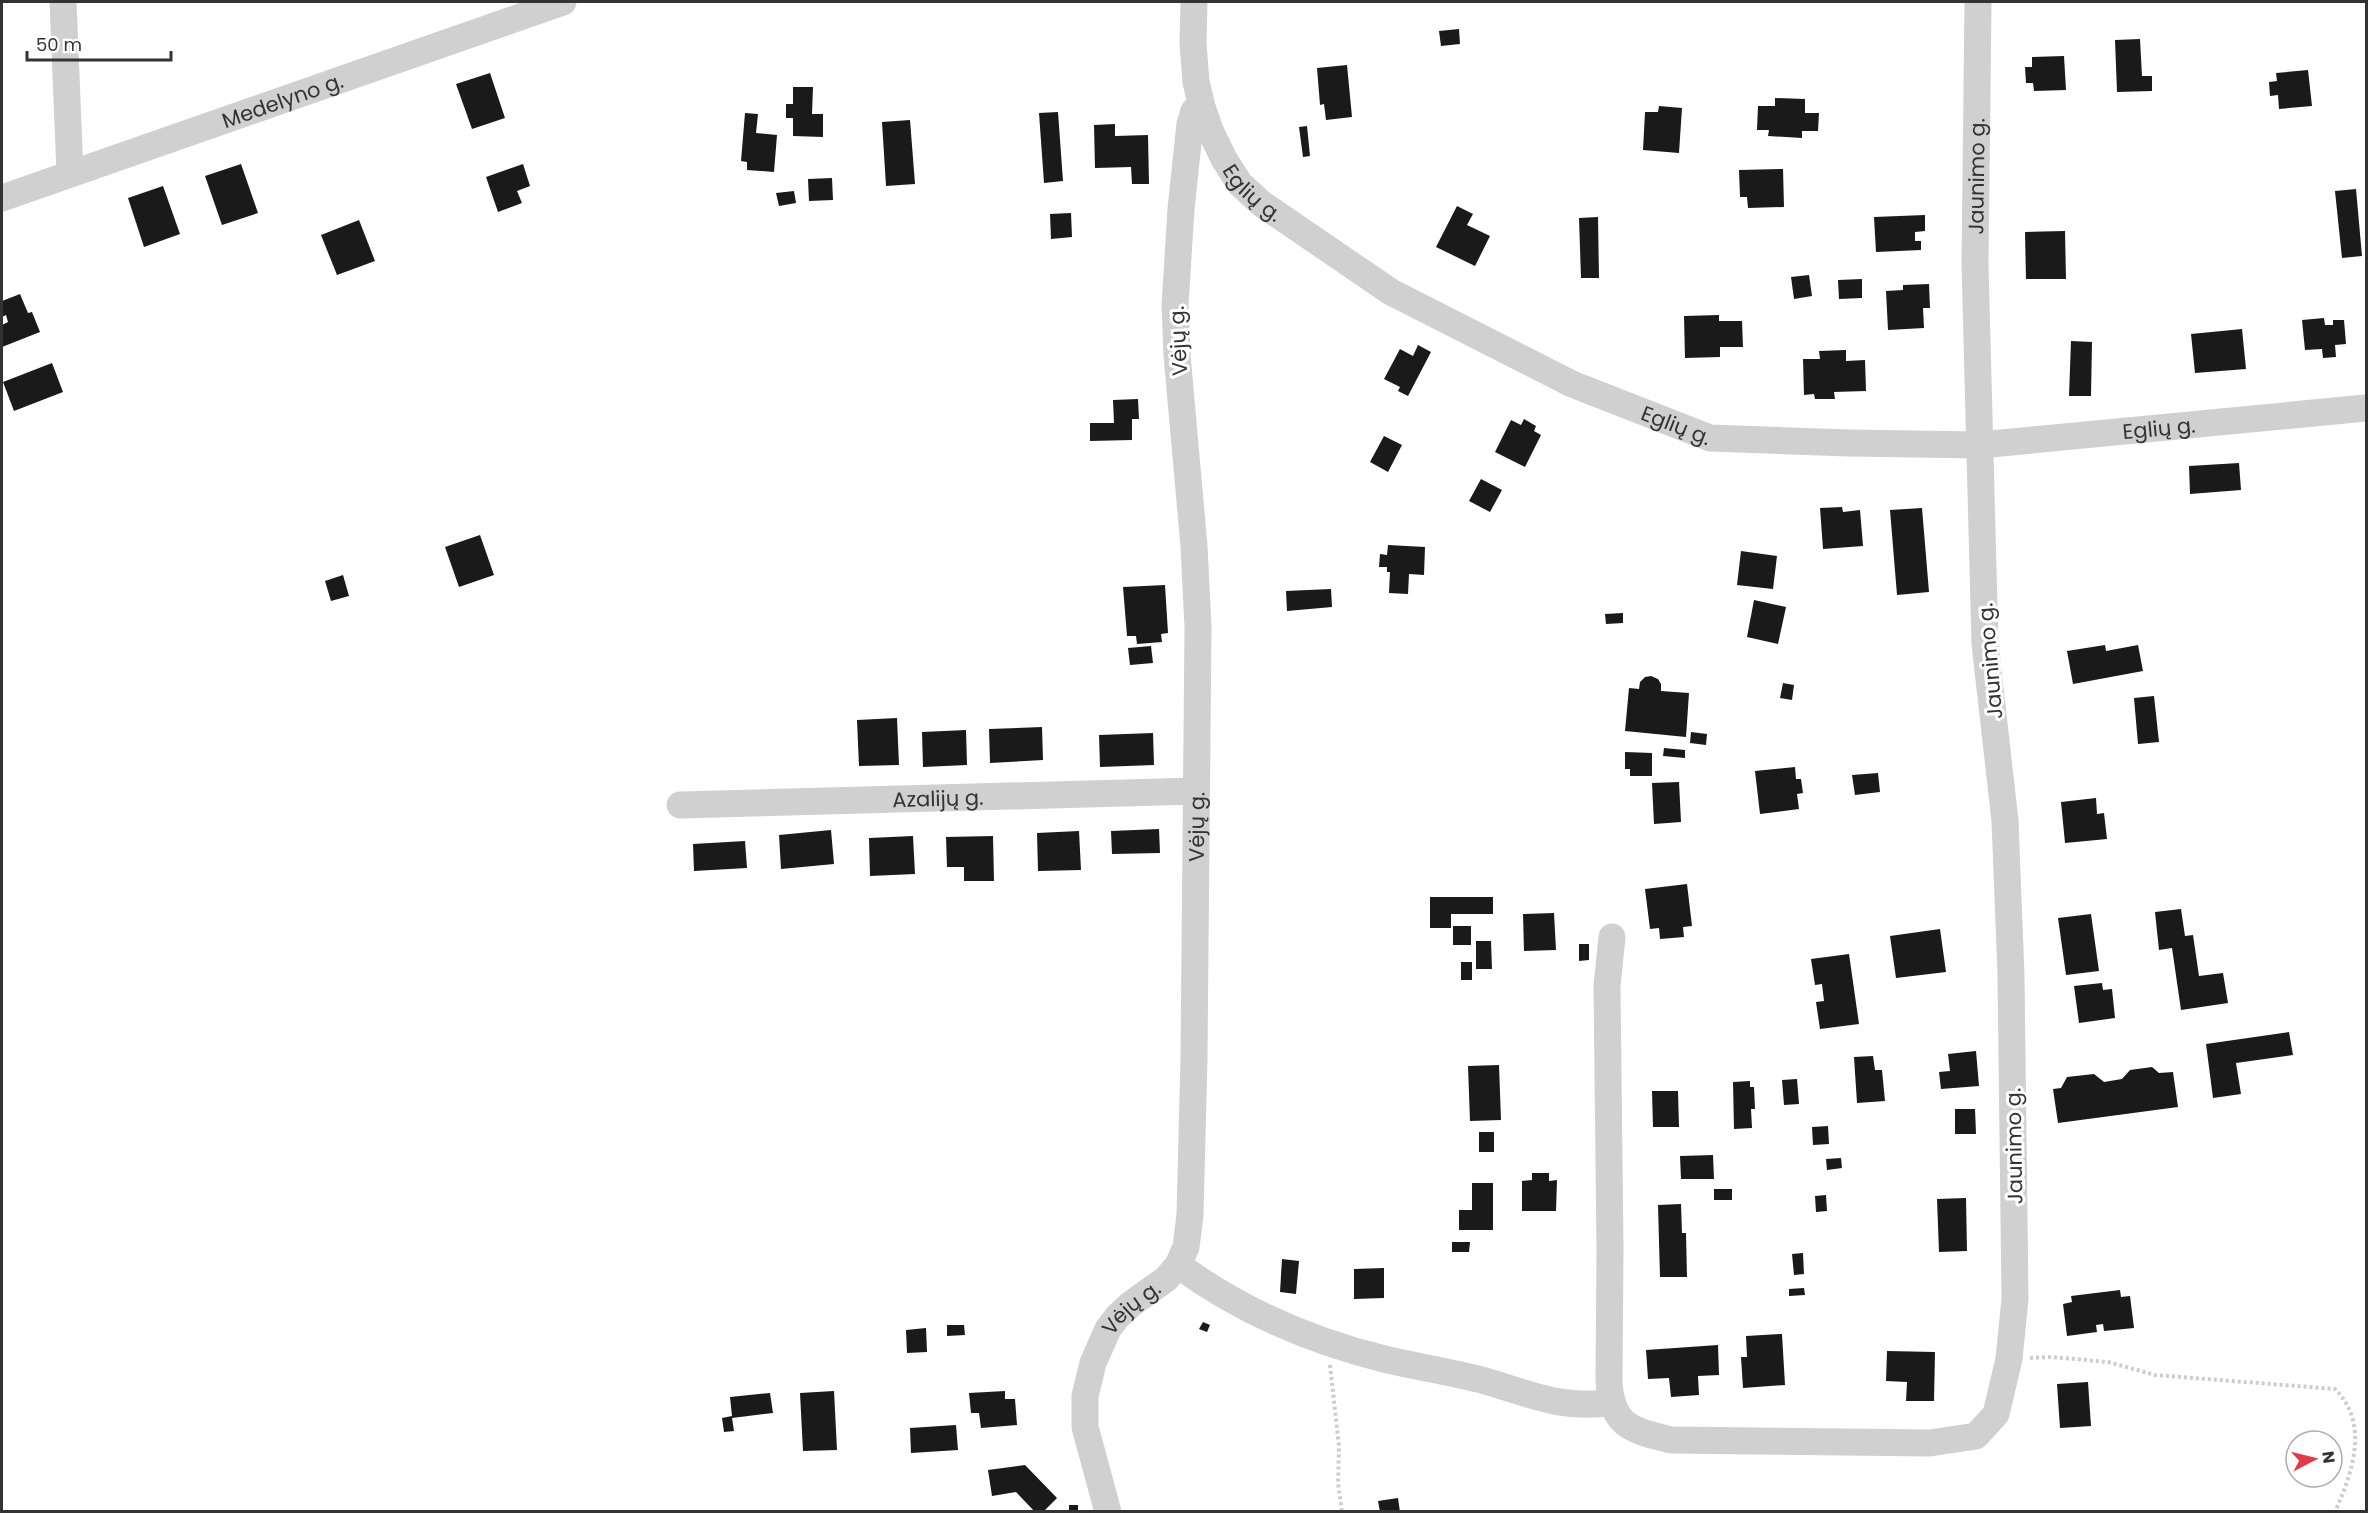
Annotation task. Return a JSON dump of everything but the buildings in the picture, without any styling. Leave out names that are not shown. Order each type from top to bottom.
[{"type":"street","points":[[63,2],[70,173]]},
{"type":"street","name":"Medelyno g.","points":[[2,198],[563,2]]},
{"type":"street","name":"Eglių g.","points":[[1194,2],[1193,44],[1196,82],[1210,130],[1224,159],[1240,184],[1262,204],[1392,292],[1572,384],[1710,438],[1980,445],[2367,408]]},
{"type":"street","name":"Jaunimo g.","points":[[1610,1402],[1621,1420],[1640,1432],[1671,1440],[1930,1443],[1976,1436],[1996,1414],[2009,1359],[2015,1299],[2011,975],[2005,821],[1985,644],[1975,264],[1978,2]]},
{"type":"street","name":"Vėjų g.","points":[[1108,1512],[1085,1427],[1084,1396],[1093,1363],[1108,1329],[1118,1316],[1166,1279],[1178,1265],[1186,1247],[1190,1215],[1198,627],[1175,305],[1181,210],[1190,124],[1194,111],[1202,106]]},
{"type":"street","name":"Azalijų g.","points":[[680,805],[1196,791]]},
{"type":"street","points":[[1178,1265],[1211,1288],[1275,1323],[1328,1344],[1386,1360],[1481,1380],[1536,1397],[1587,1406],[1610,1402],[1607,986],[1612,937]]},
{"type":"path","points":[[1328,1344],[1339,1446],[1338,1483],[1342,1512]]},
{"type":"path","points":[[2009,1359],[2052,1358],[2108,1362],[2155,1375],[2335,1389],[2351,1398]]},
{"type":"path","points":[[2335,1512],[2361,1452]]}]
